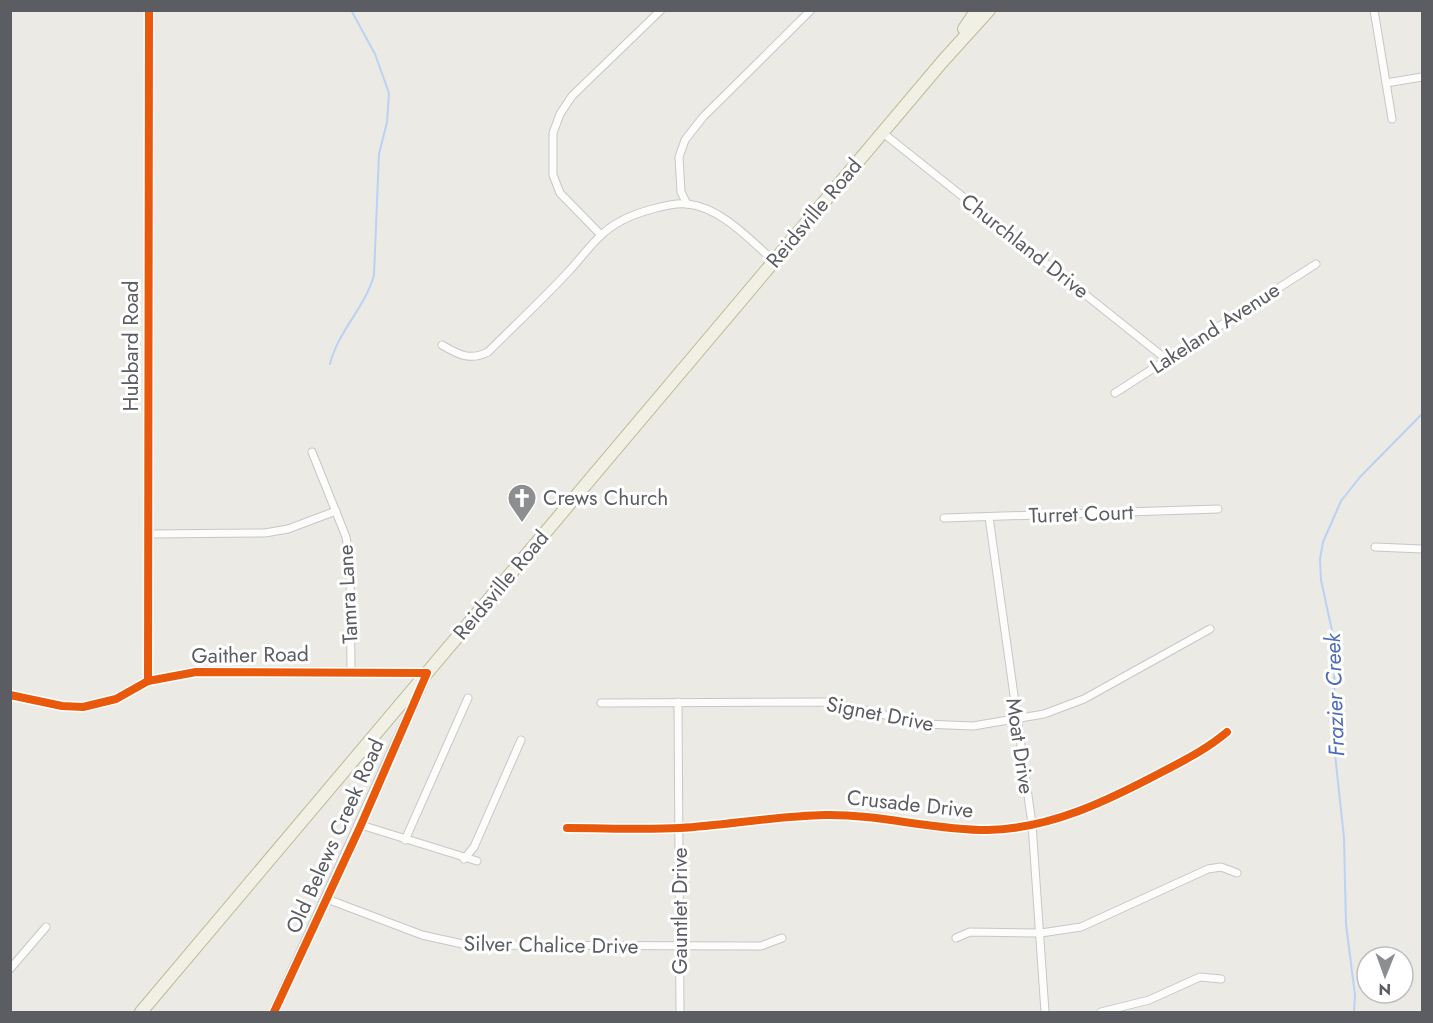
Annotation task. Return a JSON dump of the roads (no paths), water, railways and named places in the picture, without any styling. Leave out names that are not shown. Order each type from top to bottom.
[{"type":"highway","name":"Reidsville Road","points":[[141,1012],[883,133],[954,47],[978,10]]},
{"type":"highway","name":"Reidsville Road","points":[[954,47],[967,37],[989,10]]},
{"type":"street","name":"Hubbard Road","points":[[148,681],[149,10]]},
{"type":"street","points":[[601,235],[560,193],[553,175],[554,133],[560,114],[572,96],[661,10]]},
{"type":"street","points":[[687,204],[681,192],[679,157],[685,140],[703,117],[811,10]]},
{"type":"street","points":[[1374,10],[1392,119]]},
{"type":"street","points":[[1386,83],[1422,77]]},
{"type":"street","name":"Churchland Drive","points":[[883,133],[1166,359]]},
{"type":"street","points":[[442,345],[461,356],[476,358],[488,352],[568,273],[601,235],[621,220],[652,209],[687,204],[716,214],[774,261]]},
{"type":"street","name":"Lakeland Avenue","points":[[1115,393],[1316,264]]},
{"type":"street","name":"Tamra Lane","points":[[312,452],[346,537],[350,561],[351,671]]},
{"type":"street","name":"Turret Court","points":[[945,518],[1218,509]]},
{"type":"street","points":[[149,534],[266,533],[288,529],[336,512]]},
{"type":"street","name":"Moat Drive","points":[[989,517],[1032,824],[1045,1012]]},
{"type":"street","points":[[1375,547],[1422,549]]},
{"type":"street","name":"Signet Drive","points":[[601,703],[828,702],[924,724],[948,727],[973,726],[1044,714],[1084,699],[1210,629]]},
{"type":"street","name":"Gaither Road","points":[[10,695],[62,706],[83,707],[116,699],[148,681],[196,672],[427,673]]},
{"type":"street","name":"Old Belews Creek Road","points":[[274,1012],[361,825],[427,673]]},
{"type":"street","points":[[405,840],[468,698]]},
{"type":"street","name":"Gauntlet Drive","points":[[678,702],[680,1012]]},
{"type":"street","name":"Crusade Drive","points":[[567,828],[680,828],[824,815],[854,816],[957,829],[989,830],[1032,824],[1077,813],[1131,788],[1210,746],[1227,732]]},
{"type":"street","points":[[464,860],[474,847],[521,740]]},
{"type":"street","points":[[361,825],[464,860],[477,861]]},
{"type":"street","points":[[956,938],[970,932],[1041,933],[1081,927],[1208,869],[1221,867],[1237,873]]},
{"type":"street","name":"Silver Chalice Drive","points":[[327,899],[422,935],[467,945],[761,946],[782,938]]},
{"type":"street","points":[[10,969],[46,927]]},
{"type":"street","points":[[1101,1012],[1149,1000],[1200,977],[1221,979]]},
{"type":"waterway","points":[[330,364],[339,341],[370,287],[374,275],[379,154],[387,122],[389,93],[375,54],[351,10]]},
{"type":"waterway","name":"Frazier Creek","points":[[1354,1012],[1355,995],[1346,924],[1344,838],[1335,754],[1334,640],[1321,580],[1320,559],[1323,542],[1341,501],[1360,477],[1422,414]]},
{"type":"place","name":"Crews Church","points":[[522,524]]}]
